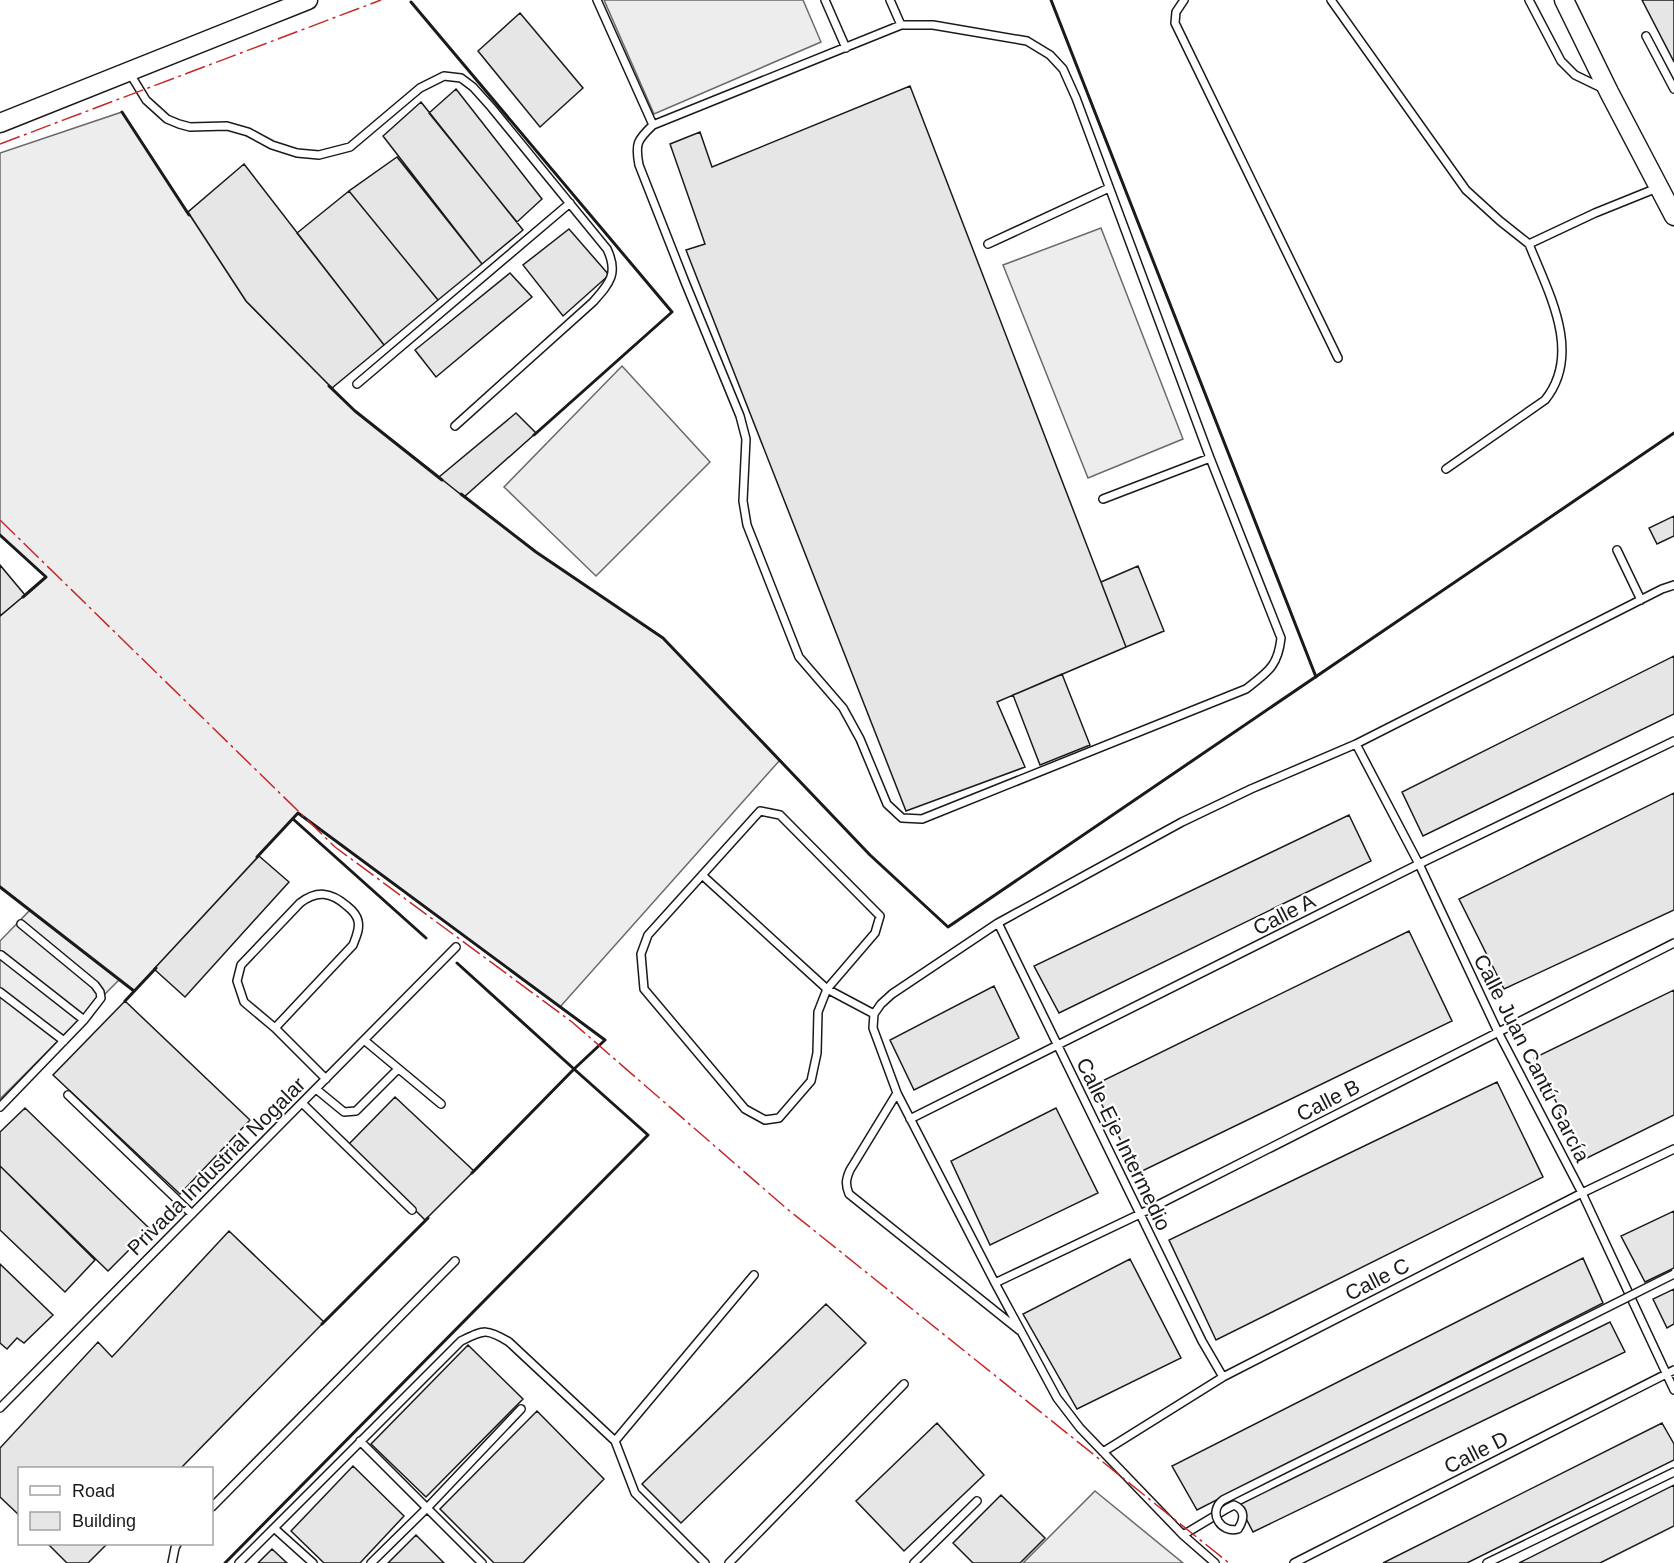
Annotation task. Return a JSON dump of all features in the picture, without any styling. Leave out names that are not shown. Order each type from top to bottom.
[{"type":"street","points":[[0,123],[308,0]]},
{"type":"street","points":[[1564,0],[1674,216]]},
{"type":"lane","points":[[597,0],[653,125]]},
{"type":"lane","points":[[825,0],[846,48]]},
{"type":"lane","points":[[890,0],[901,25]]},
{"type":"lane","points":[[1184,0],[1176,12],[1175,22],[1338,358]]},
{"type":"lane","points":[[1331,0],[1466,190],[1529,244],[1554,309],[1563,341],[1562,363],[1558,380],[1545,400],[1446,469]]},
{"type":"lane","points":[[1529,0],[1566,67],[1575,75],[1609,92]]},
{"type":"lane","points":[[901,25],[933,25],[1027,41],[1050,55],[1064,69],[1072,88],[1210,458],[1281,638],[1279,654],[1268,672],[1236,694],[921,819],[902,818],[887,804],[861,739],[843,708],[799,657],[747,525],[742,501],[746,439],[740,416],[639,165],[636,150],[642,136],[653,125],[901,25]]},
{"type":"lane","points":[[1646,36],[1674,89]]},
{"type":"lane","points":[[129,72],[146,100],[167,119],[190,127],[227,126],[248,132],[272,145],[297,153],[320,155],[350,147],[420,88],[444,76],[460,78],[473,87],[607,249],[612,260],[612,272],[609,283],[592,302],[455,426]]},
{"type":"lane","points":[[1529,244],[1595,213],[1659,187]]},
{"type":"lane","points":[[988,244],[1109,188]]},
{"type":"lane","points":[[357,384],[570,203]]},
{"type":"lane","points":[[1103,498],[1210,458]]},
{"type":"lane","points":[[1617,550],[1641,600]]},
{"type":"lane","points":[[1215,1563],[1183,1535],[1080,1428],[1057,1398],[897,1093],[873,1028],[873,1014],[892,994],[998,923],[1182,822],[1251,789],[1356,744],[1674,585]]},
{"type":"lane","name":"Calle A","points":[[910,1119],[1419,864],[1674,741]]},
{"type":"lane","name":"Calle Juan Cantú García","points":[[1356,744],[1419,864],[1498,1032],[1582,1193],[1674,1390]]},
{"type":"lane","points":[[760,811],[780,814],[880,916],[875,933],[827,989],[818,1012],[817,1053],[811,1081],[779,1118],[765,1120],[745,1109],[644,988],[641,954],[648,935],[760,811]]},
{"type":"lane","points":[[702,875],[827,989],[873,1014]]},
{"type":"lane","points":[[275,1028],[353,945],[358,933],[358,922],[353,910],[338,897],[323,894],[309,897],[300,903],[242,965],[237,981],[244,1002],[275,1028],[326,1079]]},
{"type":"lane","name":"Calle Eje Intermedio","points":[[998,923],[1202,1341],[1223,1377]]},
{"type":"lane","points":[[0,1107],[84,1020],[100,998],[100,992],[95,985],[21,924]]},
{"type":"lane","name":"Calle B","points":[[995,1283],[1140,1214],[1674,943]]},
{"type":"lane","name":"Privada Industrial Nogalar","points":[[0,1408],[456,947]]},
{"type":"lane","points":[[1,955],[84,1020]]},
{"type":"lane","points":[[0,992],[64,1041]]},
{"type":"lane","points":[[364,1040],[441,1104]]},
{"type":"lane","points":[[315,1089],[344,1112],[356,1111],[399,1069]]},
{"type":"lane","points":[[897,1093],[850,1170],[846,1180],[849,1194],[1022,1333]]},
{"type":"lane","points":[[68,1095],[192,1214]]},
{"type":"lane","points":[[302,1103],[412,1210]]},
{"type":"lane","name":"Calle C","points":[[1103,1452],[1223,1377],[1582,1193],[1674,1149]]},
{"type":"lane","points":[[213,1506],[454,1261]]},
{"type":"lane","points":[[1183,1535],[1228,1508],[1234,1505],[1243,1511],[1244,1517],[1238,1529],[1232,1531],[1226,1529],[1220,1523],[1215,1514],[1218,1503],[1674,1274]]},
{"type":"lane","points":[[615,1441],[754,1275]]},
{"type":"lane","points":[[239,1563],[461,1341],[480,1332],[495,1333],[509,1342],[615,1441],[634,1493],[705,1563]]},
{"type":"lane","name":"Calle D","points":[[1294,1563],[1674,1370]]},
{"type":"lane","points":[[729,1563],[904,1384]]},
{"type":"lane","points":[[371,1563],[521,1409]]},
{"type":"lane","points":[[360,1442],[482,1563]]},
{"type":"lane","points":[[1487,1563],[1674,1472]]},
{"type":"lane","points":[[914,1563],[977,1501]]},
{"type":"lane","points":[[274,1527],[313,1563]]},
{"type":"lane","points":[[172,1563],[176,1545]]},
{"type":"shaded area","points":[[604,0],[803,0],[821,42],[654,114]]},
{"type":"shaded area","points":[[122,112],[246,301],[355,411],[536,552],[663,638],[780,760],[560,1007],[298,813],[134,991],[119,980],[0,1099],[0,941],[30,910],[0,886],[0,616],[46,577],[0,535],[0,153]]},
{"type":"shaded area","points":[[1101,228],[1183,439],[1088,478],[1003,265]]},
{"type":"shaded area","points":[[622,366],[710,462],[596,576],[504,487]]},
{"type":"shaded area","points":[[1095,1491],[1183,1563],[1023,1563]]},
{"type":"building","points":[[1642,0],[1674,0],[1674,62]]},
{"type":"building","points":[[520,13],[583,88],[540,127],[478,51]]},
{"type":"building","points":[[910,86],[1126,647],[997,702],[1025,767],[906,811],[686,250],[705,244],[670,144],[700,132],[712,167]]},
{"type":"building","points":[[456,89],[542,199],[517,222],[429,113]]},
{"type":"building","points":[[421,102],[523,230],[482,264],[383,136]]},
{"type":"building","points":[[397,157],[482,264],[438,300],[349,191]]},
{"type":"building","points":[[244,164],[384,345],[332,388],[246,301],[188,212]]},
{"type":"building","points":[[349,191],[438,300],[384,345],[297,233]]},
{"type":"building","points":[[569,229],[609,275],[563,316],[523,265]]},
{"type":"building","points":[[510,273],[532,297],[436,377],[415,350]]},
{"type":"building","points":[[516,413],[536,433],[464,497],[439,477]]},
{"type":"building","points":[[1674,516],[1674,536],[1657,544],[1649,528]]},
{"type":"building","points":[[0,565],[25,595],[0,616]]},
{"type":"building","points":[[1138,566],[1164,631],[1126,647],[1101,582]]},
{"type":"building","points":[[1674,656],[1674,714],[1423,836],[1402,792]]},
{"type":"building","points":[[1062,674],[1090,745],[1040,765],[1013,695]]},
{"type":"building","points":[[1674,793],[1674,910],[1504,989],[1459,899]]},
{"type":"building","points":[[1349,815],[1371,861],[1059,1013],[1034,966]]},
{"type":"building","points":[[259,856],[289,882],[185,997],[154,969]]},
{"type":"building","points":[[1409,931],[1452,1021],[1138,1173],[1092,1086]]},
{"type":"building","points":[[994,986],[1019,1038],[914,1090],[890,1040]]},
{"type":"building","points":[[1674,990],[1674,1115],[1585,1159],[1534,1058]]},
{"type":"building","points":[[125,1001],[250,1120],[180,1194],[53,1075]]},
{"type":"building","points":[[1497,1082],[1543,1177],[1216,1340],[1169,1240]]},
{"type":"building","points":[[395,1097],[474,1171],[425,1220],[349,1144]]},
{"type":"building","points":[[25,1108],[150,1229],[108,1271],[0,1166],[0,1132]]},
{"type":"building","points":[[1056,1108],[1098,1193],[990,1245],[951,1161]]},
{"type":"building","points":[[0,1166],[95,1260],[65,1292],[0,1230]]},
{"type":"building","points":[[1674,1211],[1674,1268],[1645,1282],[1621,1236]]},
{"type":"building","points":[[229,1231],[324,1322],[182,1467],[18,1467],[18,1514],[0,1497],[0,1448],[98,1342],[112,1357]]},
{"type":"building","points":[[1583,1258],[1603,1303],[1197,1510],[1172,1466]]},
{"type":"building","points":[[1130,1259],[1181,1358],[1077,1409],[1023,1314]]},
{"type":"building","points":[[0,1264],[53,1315],[24,1343],[17,1338],[7,1349],[0,1343]]},
{"type":"building","points":[[1674,1289],[1674,1324],[1667,1328],[1653,1299]]},
{"type":"building","points":[[826,1304],[866,1343],[681,1523],[642,1484]]},
{"type":"building","points":[[1610,1322],[1625,1352],[1253,1532],[1239,1505]]},
{"type":"building","points":[[468,1345],[523,1399],[426,1497],[371,1444]]},
{"type":"building","points":[[537,1411],[604,1479],[523,1563],[494,1563],[440,1509]]},
{"type":"building","points":[[937,1423],[984,1475],[904,1551],[856,1501]]},
{"type":"building","points":[[1662,1423],[1674,1444],[1674,1460],[1467,1563],[1383,1563]]},
{"type":"building","points":[[353,1466],[404,1516],[360,1563],[324,1563],[291,1531]]},
{"type":"building","points":[[1674,1485],[1674,1526],[1600,1563],[1519,1563]]},
{"type":"building","points":[[1001,1495],[1045,1538],[1020,1563],[973,1563],[953,1543]]},
{"type":"building","points":[[416,1535],[444,1563],[388,1563]]},
{"type":"building","points":[[49,1545],[106,1545],[88,1563],[67,1563]]},
{"type":"building","points":[[272,1549],[287,1563],[258,1563]]},
{"type":"wall","points":[[1051,0],[1316,677]]},
{"type":"wall","points":[[411,2],[672,312],[534,435]]},
{"type":"wall","points":[[122,112],[189,215]]},
{"type":"wall","points":[[329,386],[355,411],[442,480]]},
{"type":"wall","points":[[461,494],[536,552],[663,638],[870,855],[948,927],[1674,433]]},
{"type":"wall","points":[[0,535],[46,577],[23,597]]},
{"type":"wall","points":[[257,857],[298,813],[605,1040],[574,1069],[457,963]]},
{"type":"wall","points":[[293,819],[426,938]]},
{"type":"wall","points":[[0,887],[134,991]]},
{"type":"wall","points":[[125,1001],[156,968]]},
{"type":"wall","points":[[225,1563],[648,1135],[574,1069],[472,1173]]},
{"type":"wall","points":[[322,1324],[428,1218]]},
{"type":"power","points":[[0,144],[381,0]]},
{"type":"power","points":[[0,520],[335,847],[572,1022],[786,1208],[1229,1563]]}]
